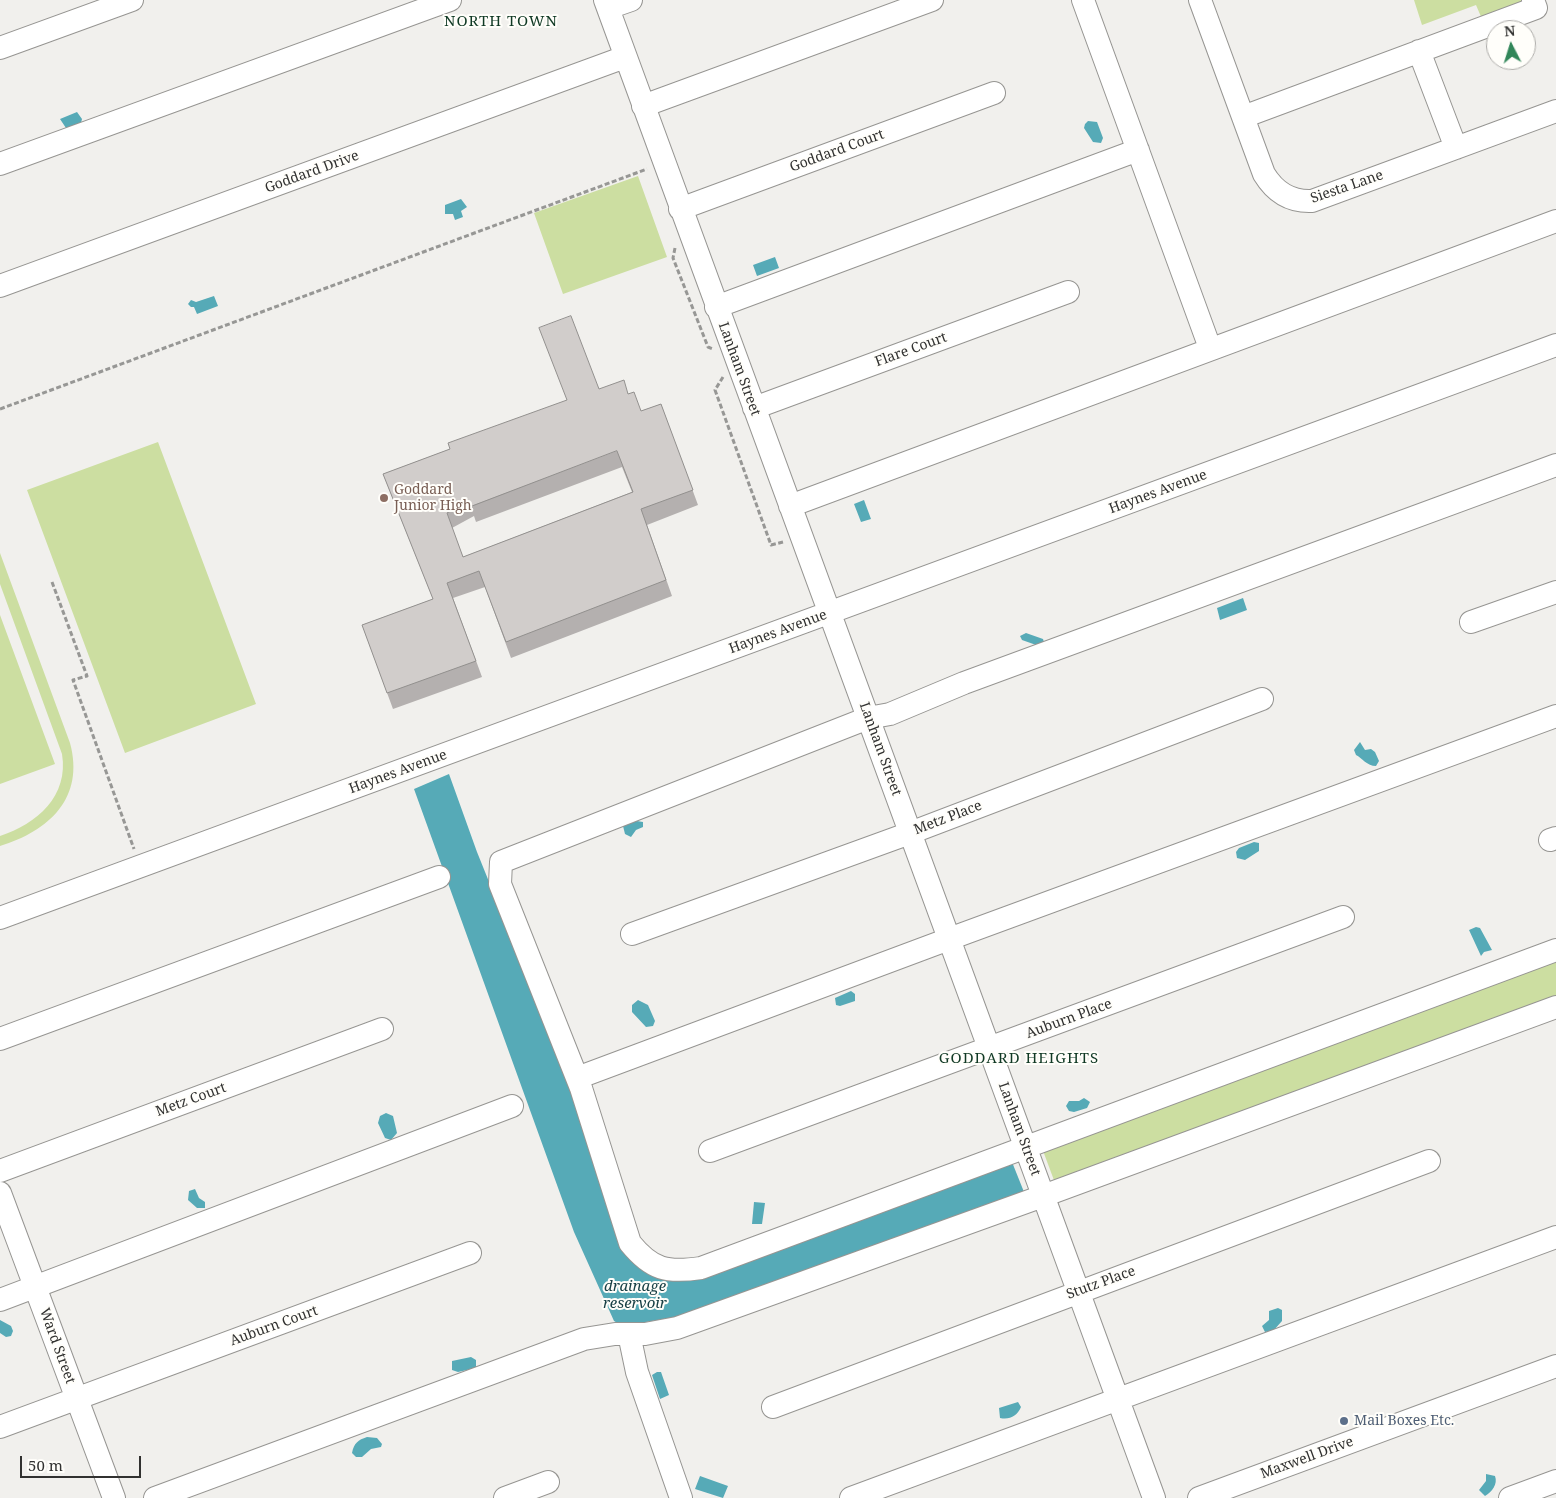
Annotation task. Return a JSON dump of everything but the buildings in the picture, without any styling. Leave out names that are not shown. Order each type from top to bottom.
[{"type":"street","points":[[0,48],[132,0]]},
{"type":"street","points":[[0,164],[450,0]]},
{"type":"street","points":[[607,4],[631,0]]},
{"type":"street","points":[[643,106],[932,0]]},
{"type":"street","points":[[1083,0],[1210,348]]},
{"type":"street","name":"Siesta Lane","points":[[1200,0],[1268,180],[1281,194],[1303,201],[1312,201],[1556,111]]},
{"type":"street","points":[[1243,117],[1536,8],[1533,0]]},
{"type":"street","name":"Lanham Street","points":[[607,4],[716,307],[1154,1498]]},
{"type":"street","points":[[1419,52],[1456,148]]},
{"type":"street","name":"Goddard Drive","points":[[0,286],[625,57]]},
{"type":"street","name":"Goddard Court","points":[[680,208],[994,93]]},
{"type":"street","points":[[716,307],[1138,150]]},
{"type":"street","points":[[790,506],[1210,348],[1556,221]]},
{"type":"street","name":"Flare Court","points":[[754,408],[1068,292]]},
{"type":"street","name":"Haynes Avenue","points":[[0,918],[1556,344]]},
{"type":"street","points":[[1556,465],[964,683],[890,714],[868,718],[501,862],[500,884],[577,1078],[630,1243],[644,1260],[663,1268],[682,1271],[701,1268],[1556,950]]},
{"type":"street","points":[[1471,622],[1556,592]]},
{"type":"street","name":"Metz Place","points":[[632,934],[910,833],[1262,699]]},
{"type":"street","points":[[577,1078],[949,938],[1556,716]]},
{"type":"street","points":[[0,1039],[439,877]]},
{"type":"street","name":"Auburn Place","points":[[710,1151],[1343,917]]},
{"type":"street","points":[[155,1498],[584,1339],[614,1334],[645,1334],[677,1328],[1043,1196],[1556,1007]]},
{"type":"street","name":"Metz Court","points":[[0,1171],[382,1029]]},
{"type":"street","points":[[0,1300],[512,1106]]},
{"type":"street","name":"Stutz Place","points":[[773,1407],[1429,1161]]},
{"type":"street","name":"Ward Street","points":[[0,1193],[114,1498]]},
{"type":"street","points":[[851,1498],[1556,1237]]},
{"type":"street","name":"Auburn Court","points":[[0,1427],[470,1253]]},
{"type":"street","points":[[629,1334],[637,1372],[681,1498]]},
{"type":"street","name":"Maxwell Drive","points":[[1200,1498],[1556,1366]]},
{"type":"street","points":[[1510,1498],[1556,1481]]},
{"type":"street","points":[[505,1498],[548,1482]]},
{"type":"path","points":[[0,409],[647,169],[650,178]]},
{"type":"path","points":[[675,245],[673,258],[708,347],[716,350]]},
{"type":"path","points":[[722,370],[723,378],[715,390],[771,545],[783,541],[787,550]]},
{"type":"path","points":[[52,582],[87,676],[73,680],[135,849],[126,852]]},
{"type":"green space","points":[[1414,0],[1523,1],[1482,19],[1476,5],[1422,25]]},
{"type":"green space","points":[[638,176],[667,257],[563,294],[534,213]]},
{"type":"green space","points":[[158,442],[256,704],[125,753],[27,490]]},
{"type":"green space","points":[[0,553],[70,743],[73,763],[72,780],[67,796],[59,810],[34,831],[18,840],[0,846],[0,836],[26,824],[48,806],[60,783],[63,769],[62,754],[0,584]]},
{"type":"green space","points":[[0,615],[55,764],[0,784]]},
{"type":"green space","points":[[1556,949],[1556,1006],[1058,1191],[1039,1140]]},
{"type":"water","points":[[77,112],[82,119],[81,123],[66,128],[60,119]]},
{"type":"water","points":[[1088,121],[1097,122],[1103,138],[1101,143],[1093,142],[1084,128]]},
{"type":"water","points":[[461,199],[467,207],[461,211],[463,217],[455,220],[453,214],[445,214],[445,205]]},
{"type":"water","points":[[775,257],[779,268],[757,276],[753,265]]},
{"type":"water","points":[[214,296],[218,306],[197,314],[194,307],[188,304],[191,300],[196,302]]},
{"type":"water","points":[[864,500],[871,519],[861,522],[854,504]]},
{"type":"water","points":[[1243,598],[1247,610],[1220,620],[1217,608]]},
{"type":"water","points":[[1026,633],[1043,639],[1044,642],[1039,646],[1022,640],[1020,636]]},
{"type":"water","points":[[1360,742],[1365,750],[1371,749],[1375,752],[1379,761],[1376,766],[1367,763],[1356,755],[1354,750]]},
{"type":"water","name":"drainage reservoir","points":[[449,774],[477,852],[560,1058],[624,1246],[664,1276],[1010,1157],[1028,1202],[687,1315],[623,1326],[614,1321],[574,1232],[414,789]]},
{"type":"water","points":[[637,821],[643,822],[643,827],[636,830],[631,837],[625,834],[623,826]]},
{"type":"water","points":[[1254,842],[1259,843],[1259,851],[1245,860],[1237,858],[1236,852],[1239,848]]},
{"type":"water","points":[[1476,927],[1480,928],[1492,950],[1484,952],[1481,956],[1469,930]]},
{"type":"water","points":[[851,991],[855,994],[855,1001],[840,1006],[836,1005],[835,998]]},
{"type":"water","points":[[638,1000],[648,1005],[655,1021],[653,1026],[646,1027],[632,1012],[632,1005]]},
{"type":"water","points":[[1084,1098],[1090,1102],[1087,1108],[1074,1112],[1069,1111],[1066,1106],[1069,1101],[1079,1101]]},
{"type":"water","points":[[386,1113],[393,1116],[397,1133],[391,1140],[385,1138],[378,1123],[380,1116]]},
{"type":"water","points":[[195,1189],[199,1198],[205,1202],[205,1208],[197,1208],[188,1200],[189,1191]]},
{"type":"water","points":[[754,1202],[765,1203],[762,1224],[752,1224]]},
{"type":"water","points":[[1278,1308],[1282,1310],[1282,1321],[1273,1331],[1265,1332],[1262,1326],[1269,1320],[1269,1311]]},
{"type":"water","points":[[0,1320],[11,1326],[13,1331],[11,1336],[6,1337],[0,1333]]},
{"type":"water","points":[[471,1357],[476,1360],[476,1368],[458,1372],[452,1370],[452,1361]]},
{"type":"water","points":[[661,1372],[669,1395],[660,1399],[652,1375]]},
{"type":"water","points":[[1018,1402],[1021,1407],[1015,1415],[1010,1418],[1000,1418],[999,1408]]},
{"type":"water","points":[[367,1437],[377,1438],[382,1444],[381,1447],[371,1449],[362,1457],[356,1457],[352,1453],[355,1444]]},
{"type":"water","points":[[1486,1474],[1495,1476],[1496,1482],[1492,1490],[1485,1496],[1479,1490],[1486,1481]]},
{"type":"water","points":[[700,1476],[728,1486],[723,1498],[695,1489]]},
{"type":"place","name":"Goddard Junior High","points":[[384,498]]},
{"type":"place","name":"Mail Boxes Etc.","points":[[1344,1421]]},
{"type":"district","name":"NORTH TOWN","points":[[501,22]]},
{"type":"district","name":"GODDARD HEIGHTS","points":[[1019,1059]]}]
